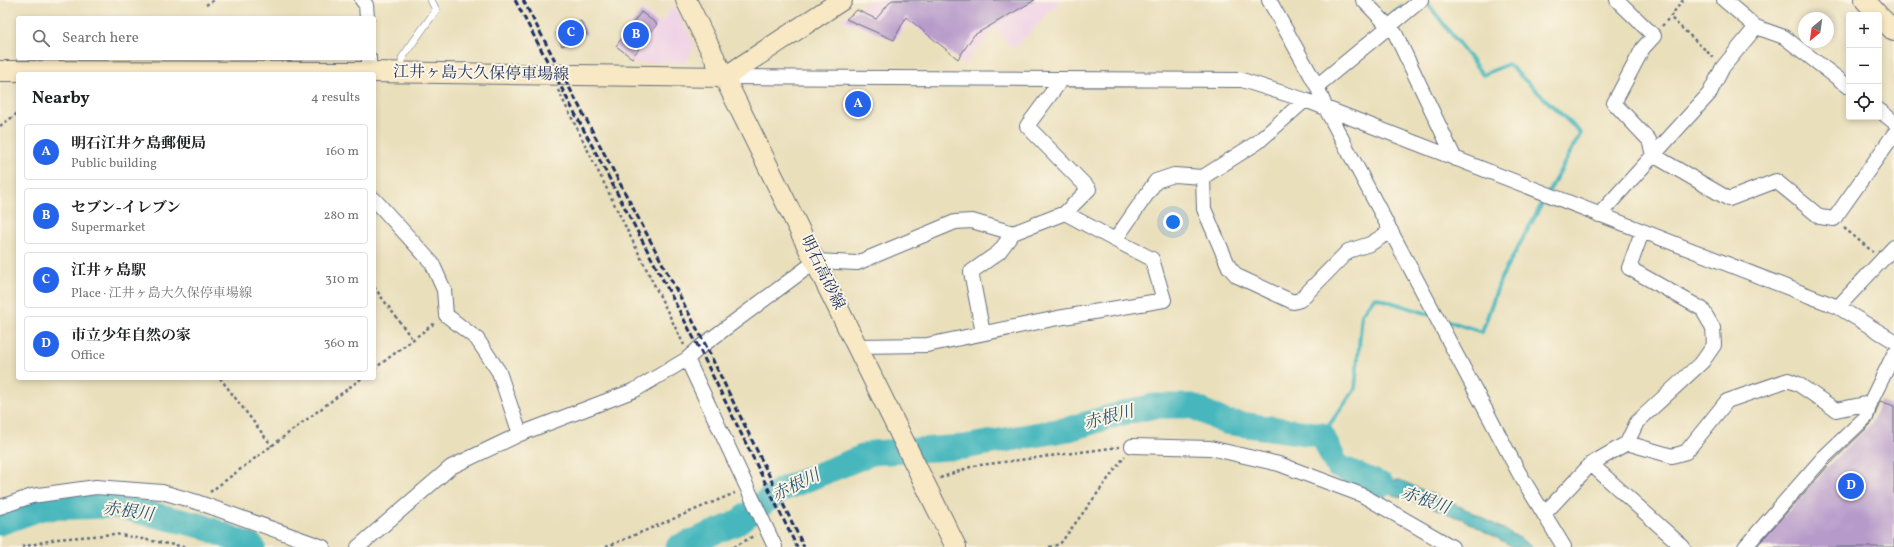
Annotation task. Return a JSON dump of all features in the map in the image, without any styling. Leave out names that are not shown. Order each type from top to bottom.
[{"type":"main road","name":"明石高砂線","points":[[686,0],[725,76],[956,547]]},
{"type":"main road","points":[[1865,0],[1876,12]]},
{"type":"main road","points":[[725,76],[837,1]]},
{"type":"main road","points":[[1882,19],[1894,31]]},
{"type":"main road","name":"江井ヶ島大久保停車場線","points":[[315,72],[369,65],[402,73],[725,76]]},
{"type":"main road","name":"江井ヶ島大久保停車場線","points":[[0,71],[154,72]]},
{"type":"street","points":[[362,0],[366,5],[367,16]]},
{"type":"street","points":[[1268,0],[1317,86],[1326,109],[1519,473],[1564,547]]},
{"type":"street","points":[[1363,0],[1395,34],[1455,159]]},
{"type":"street","points":[[1317,86],[1421,0]]},
{"type":"street","points":[[1617,0],[1654,36],[1643,48],[1614,103],[1648,140],[1653,155],[1729,199],[1776,181],[1820,217],[1834,219],[1894,134]]},
{"type":"street","points":[[1724,0],[1756,27],[1784,37],[1846,85]]},
{"type":"street","points":[[1599,215],[1709,94],[1723,67],[1756,27]]},
{"type":"street","points":[[725,76],[1242,80],[1305,100],[1838,307],[1894,341]]},
{"type":"street","points":[[983,333],[971,272],[999,252],[1012,233],[1065,213],[1089,189],[1027,126],[1062,79]]},
{"type":"street","points":[[1115,240],[1156,181],[1174,175],[1203,177],[1258,142],[1305,100]]},
{"type":"street","points":[[1882,112],[1894,122]]},
{"type":"street","points":[[1203,177],[1204,209],[1229,267],[1237,276],[1293,302],[1300,300],[1348,251],[1370,244],[1391,231]]},
{"type":"street","points":[[376,201],[432,264],[444,290],[446,315],[477,339],[499,372],[520,434]]},
{"type":"street","points":[[858,346],[927,345],[1058,318],[1164,300],[1152,258],[1065,213]]},
{"type":"street","points":[[358,547],[451,467],[520,434],[635,390],[687,359],[699,348],[816,261],[857,263],[955,222],[972,221],[1012,233]]},
{"type":"street","points":[[1544,514],[1591,464],[1627,443],[1638,422],[1704,361],[1714,344],[1713,328],[1702,309],[1629,268],[1642,232]]},
{"type":"street","points":[[1838,307],[1894,247]]},
{"type":"street","points":[[1745,547],[1823,458],[1866,417],[1870,403],[1894,354]]},
{"type":"street","points":[[687,359],[746,488],[775,547]]},
{"type":"street","points":[[1627,443],[1672,456],[1686,452],[1727,401],[1788,380],[1798,384],[1836,410],[1870,403]]},
{"type":"street","points":[[1132,446],[1210,448],[1279,464],[1362,495],[1452,547]]},
{"type":"street","points":[[1591,464],[1683,547]]},
{"type":"street","points":[[0,506],[32,496],[96,487],[162,492],[197,502],[323,547]]},
{"type":"lane","points":[[402,73],[402,58],[436,10],[431,0]]},
{"type":"path","points":[[206,5],[214,0]]},
{"type":"path","points":[[1683,0],[1670,17],[1723,67]]},
{"type":"path","points":[[550,75],[687,350],[687,359]]},
{"type":"path","points":[[0,126],[16,114]]},
{"type":"path","points":[[1834,219],[1882,260]]},
{"type":"path","points":[[376,290],[413,340]]},
{"type":"path","points":[[376,368],[446,315]]},
{"type":"path","points":[[222,380],[272,446]]},
{"type":"path","points":[[197,502],[359,380]]},
{"type":"path","points":[[925,484],[974,466],[1132,446]]},
{"type":"path","points":[[1049,547],[1060,544],[1132,446]]},
{"type":"path","points":[[606,547],[746,488]]},
{"type":"path","points":[[734,547],[766,529]]},
{"type":"path","points":[[22,547],[57,539],[115,534],[185,547]]},
{"type":"shaded area","points":[[870,0],[1062,0],[1014,49],[994,29],[964,65],[909,22],[895,41],[840,20]]},
{"type":"shaded area","points":[[674,5],[695,46],[686,62],[633,63],[613,48],[643,9],[660,23]]},
{"type":"water","points":[[1349,471],[1384,481],[1400,480],[1470,511],[1518,537],[1532,547],[1513,547],[1462,519],[1409,499],[1385,493]]},
{"type":"building","points":[[892,0],[1035,0],[974,35],[958,59],[906,17],[894,40],[846,19],[857,10],[876,19]]},
{"type":"building","points":[[641,12],[657,24],[632,58],[616,46]]},
{"type":"building","points":[[581,21],[587,34],[562,46],[556,33]]},
{"type":"building","points":[[1880,401],[1894,406],[1894,547],[1756,547],[1829,465],[1872,423]]},
{"type":"waterway","points":[[1425,0],[1483,75],[1508,64],[1581,133],[1501,278],[1482,332],[1442,319]]},
{"type":"waterway","points":[[1385,17],[1386,19],[1402,7]]},
{"type":"waterway","points":[[1322,435],[1355,389],[1362,314],[1375,297],[1431,315]]},
{"type":"waterway","name":"赤根川","points":[[678,547],[735,524],[781,490],[872,453],[964,447],[1069,429],[1123,413],[1154,406],[1192,406],[1225,422],[1322,435],[1337,466],[1382,485]]},
{"type":"waterway","name":"赤根川","points":[[0,523],[42,508],[115,506],[202,526],[253,547]]},
{"type":"railway","points":[[515,0],[699,348],[797,547]]},
{"type":"railway","points":[[523,0],[705,344],[804,547]]},
{"type":"place","name":"江井ヶ島駅","points":[[571,33]]},
{"type":"place","name":"セブン-イレブン","points":[[636,35]]},
{"type":"place","name":"明石江井ケ島郵便局","points":[[858,104]]},
{"type":"place","name":"市立少年自然の家","points":[[1851,486]]}]
